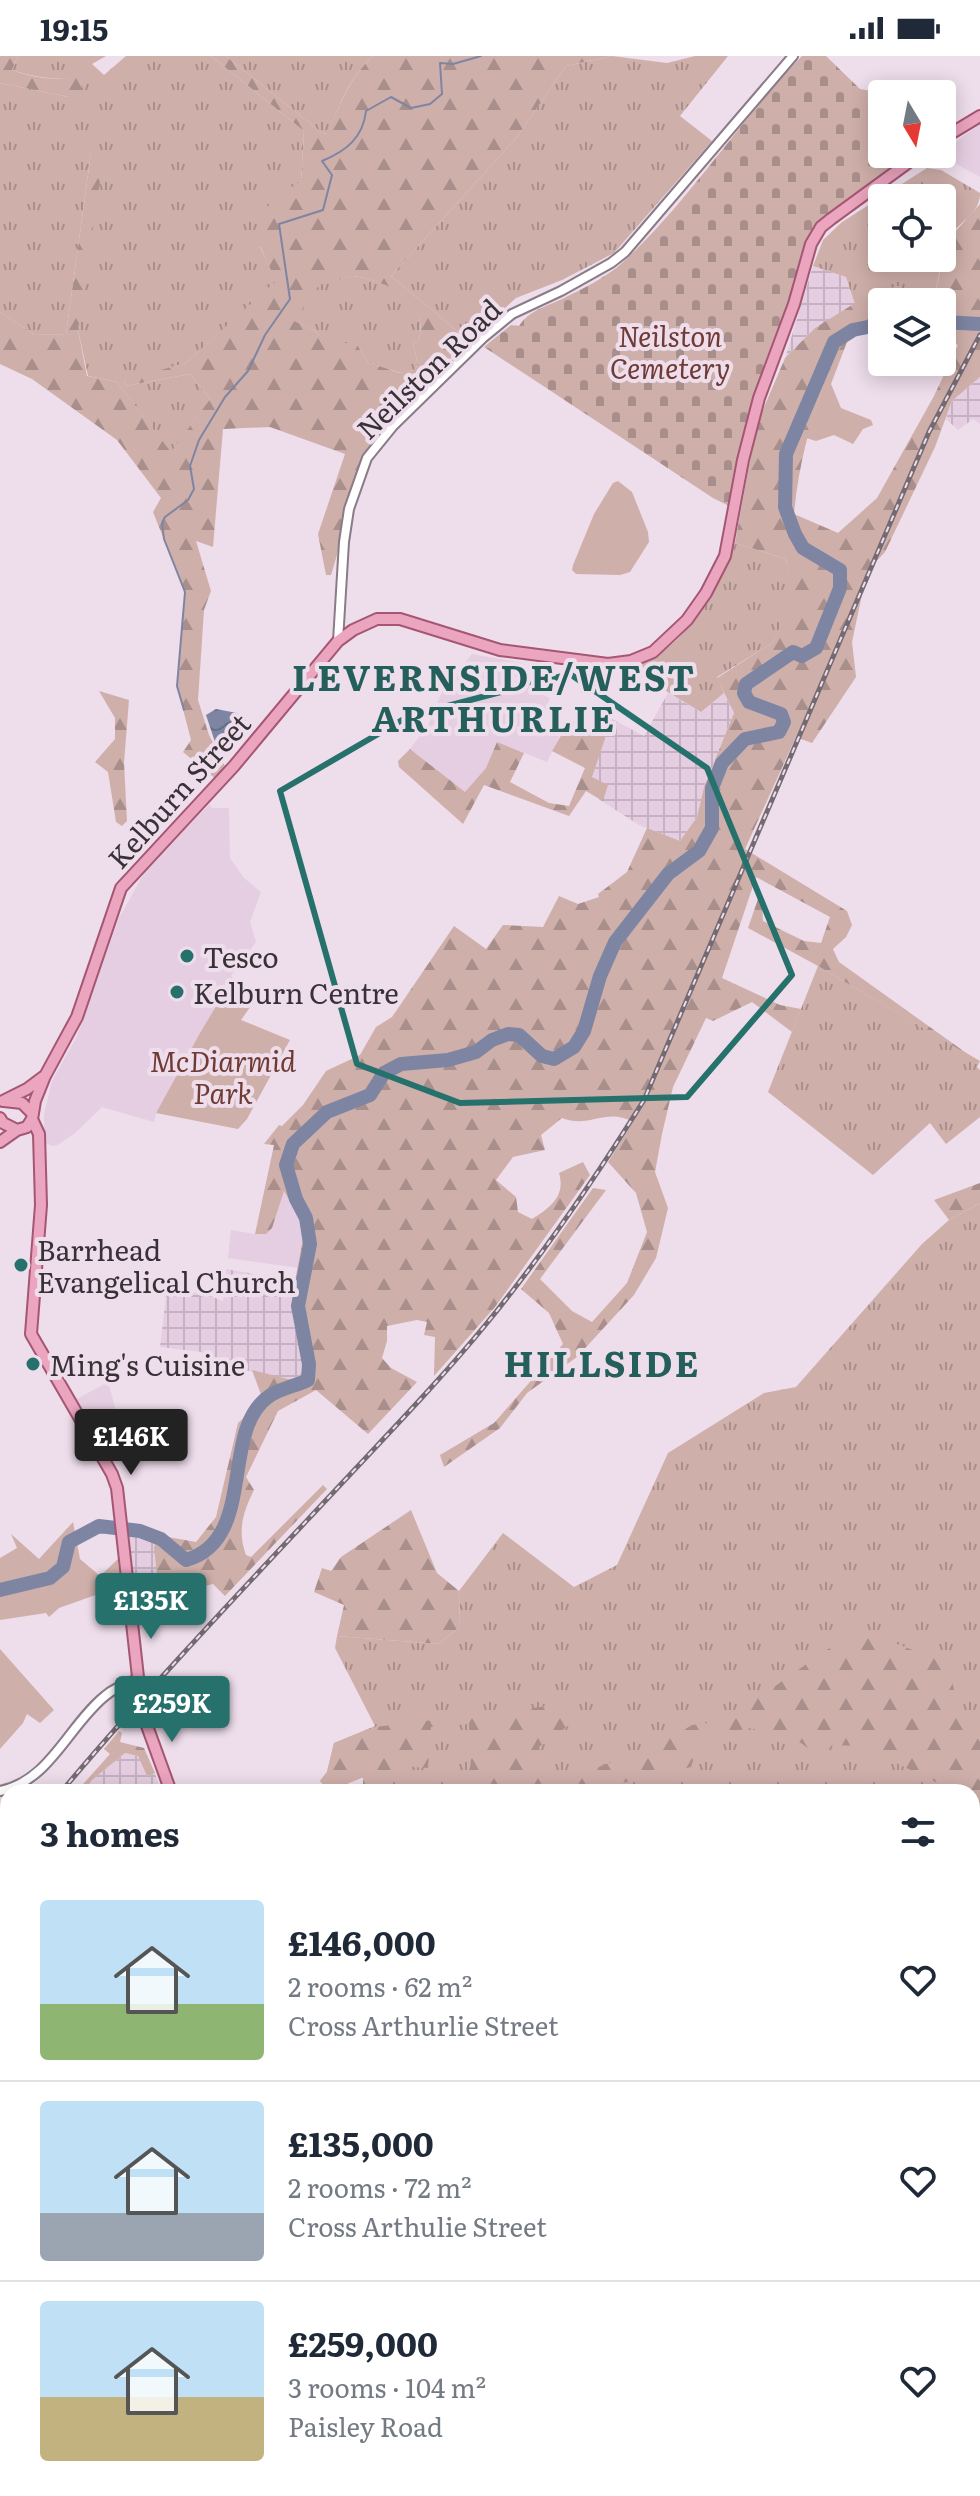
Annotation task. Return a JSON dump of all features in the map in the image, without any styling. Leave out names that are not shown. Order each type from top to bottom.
[{"type":"main road","points":[[956,131],[980,116]]},
{"type":"main road","points":[[338,641],[353,630],[383,618],[412,622],[500,650],[595,664],[631,661],[653,652],[666,642],[702,599],[725,556],[754,415],[816,235],[831,219],[901,168]]},
{"type":"main road","name":"Kelburn Street","points":[[32,1117],[45,1076],[77,1017],[121,888],[234,766],[338,641]]},
{"type":"main road","name":"Kelburn Street","points":[[2,1103],[45,1076]]},
{"type":"main road","points":[[2,1103],[22,1103],[39,1134],[41,1236],[31,1334],[112,1474],[121,1516],[139,1682]]},
{"type":"main road","points":[[0,1142],[27,1127],[32,1117]]},
{"type":"main road","points":[[0,1118],[3,1123],[30,1137],[40,1158]]},
{"type":"main road","points":[[143,1704],[146,1723],[168,1784]]},
{"type":"street","name":"Neilston Road","points":[[338,641],[349,509],[367,458],[393,426],[484,337],[512,314],[561,291],[625,252],[793,56]]},
{"type":"street","points":[[21,1784],[37,1774],[106,1695],[139,1682]]},
{"type":"highlighted area","points":[[570,674],[707,768],[792,975],[687,1097],[460,1103],[357,1064],[280,791],[409,716]]},
{"type":"shaded area","points":[[980,124],[980,177],[956,164],[956,142]]},
{"type":"shaded area","points":[[813,266],[846,277],[855,304],[815,328],[785,358]]},
{"type":"shaded area","points":[[980,377],[980,424],[973,419],[958,430],[946,419],[952,401]]},
{"type":"shaded area","points":[[472,654],[523,663],[514,680],[550,698],[539,725],[560,735],[547,762],[497,742],[486,768],[465,793],[410,749],[428,725],[442,692]]},
{"type":"shaded area","points":[[668,693],[701,712],[724,693],[734,713],[704,787],[697,817],[680,841],[639,825],[586,791],[612,719],[644,736]]},
{"type":"shaded area","points":[[210,804],[211,808],[229,808],[230,858],[244,878],[261,892],[250,922],[256,942],[231,976],[233,978],[156,1113],[154,1122],[102,1107],[75,1133],[52,1146],[44,1142],[44,1114],[52,1081],[77,1036],[119,918],[148,866]]},
{"type":"shaded area","points":[[284,1190],[305,1228],[299,1268],[228,1258],[231,1230],[255,1234]]},
{"type":"shaded area","points":[[226,1269],[295,1281],[306,1367],[296,1381],[216,1364],[201,1352],[160,1347],[167,1288],[208,1295],[223,1301]]},
{"type":"shaded area","points":[[108,1382],[117,1414],[92,1428],[75,1400]]},
{"type":"shaded area","points":[[128,1533],[155,1543],[157,1575],[133,1576]]},
{"type":"shaded area","points":[[125,1753],[138,1756],[147,1776],[155,1773],[158,1784],[89,1784]]},
{"type":"green space","points":[[0,56],[18,56],[12,70],[30,75],[57,79],[85,76],[81,94],[69,97],[0,83]]},
{"type":"green space","points":[[18,56],[106,56],[92,64],[104,75],[126,56],[211,56],[304,131],[301,180],[260,247],[277,281],[186,363],[124,381],[125,386],[190,374],[210,399],[171,453],[117,382],[88,376],[78,330],[91,153],[66,334],[35,335],[0,312],[0,83],[69,97],[85,77],[48,78],[12,70]]},
{"type":"green space","points":[[211,56],[226,56],[327,134],[351,83],[373,56],[612,56],[566,66],[517,137],[391,276],[469,341],[393,419],[365,454],[341,526],[340,545],[331,575],[326,575],[318,534],[345,454],[270,427],[223,429],[213,547],[196,541],[211,591],[204,610],[198,700],[209,735],[226,768],[217,780],[183,752],[191,740],[177,686],[185,592],[153,512],[161,498],[117,440],[32,379],[0,364],[0,312],[35,335],[66,334],[91,153],[104,154],[78,330],[87,376],[117,382],[171,452],[210,399],[190,374],[125,386],[124,380],[186,363],[276,281],[260,246],[262,211],[301,180],[304,131]],"holes":[[[352,276],[365,278],[403,295],[418,315],[421,328],[418,342],[413,343],[418,365],[414,370],[400,373],[368,362],[356,343],[342,343],[333,348],[314,330],[294,321],[319,285]]]},
{"type":"green space","points":[[226,56],[373,56],[351,83],[328,134],[322,133]]},
{"type":"green space","points":[[612,56],[667,63],[695,56],[728,56],[680,116],[712,141],[614,253],[562,280],[516,298],[469,341],[391,276],[517,137],[566,66]]},
{"type":"green space","name":"Neilston Cemetery","points":[[802,56],[826,56],[860,89],[868,90],[868,168],[892,168],[819,222],[807,247],[731,507],[484,347],[511,325],[519,326],[533,312],[594,282],[622,263],[692,188]]},
{"type":"green space","points":[[927,168],[941,170],[980,193],[973,212],[956,229],[956,184],[902,184]]},
{"type":"green space","points":[[980,204],[980,377],[952,401],[935,447],[885,552],[867,571],[852,642],[856,677],[812,743],[796,737],[745,849],[847,911],[852,925],[846,937],[833,949],[839,962],[969,1055],[748,928],[758,899],[762,905],[763,921],[804,941],[821,943],[830,917],[756,877],[722,978],[780,1005],[801,1009],[792,1032],[752,1002],[713,1021],[706,1018],[673,1087],[655,1172],[668,1208],[656,1258],[634,1295],[577,1357],[527,1393],[500,1428],[444,1467],[440,1455],[494,1423],[563,1344],[549,1313],[521,1289],[593,1188],[606,1190],[540,1279],[572,1311],[592,1322],[627,1283],[647,1232],[636,1193],[608,1162],[633,1122],[614,1117],[581,1121],[562,1118],[541,1135],[545,1150],[513,1157],[496,1180],[516,1197],[518,1212],[532,1219],[550,1206],[558,1195],[559,1173],[583,1162],[590,1175],[495,1307],[434,1376],[435,1337],[424,1335],[427,1322],[417,1320],[387,1326],[382,1358],[391,1368],[417,1382],[368,1434],[316,1390],[278,1411],[246,1477],[254,1490],[242,1522],[246,1555],[251,1557],[323,1485],[327,1489],[225,1596],[213,1584],[168,1595],[166,1581],[157,1575],[154,1548],[157,1535],[196,1542],[216,1517],[238,1423],[263,1400],[252,1370],[296,1381],[305,1367],[295,1281],[305,1228],[284,1191],[272,1228],[266,1234],[255,1234],[274,1145],[264,1144],[279,1125],[282,1126],[303,1105],[326,1071],[360,1055],[376,1027],[392,1017],[454,926],[486,949],[503,925],[543,927],[559,896],[578,904],[599,897],[598,894],[627,872],[647,828],[680,841],[697,817],[704,787],[734,713],[717,678],[772,643],[792,603],[786,559],[735,543],[756,426],[785,358],[815,328],[868,297],[868,328],[850,334],[831,384],[824,384],[801,464],[796,497],[794,514],[838,533],[877,498],[943,376],[956,376],[956,288],[936,288],[940,272],[956,272],[956,231]]},
{"type":"green space","points":[[868,205],[868,272],[939,272],[936,288],[868,288],[868,298],[855,304],[846,277],[813,266],[823,240],[842,222]]},
{"type":"green space","points":[[352,276],[392,288],[412,304],[419,315],[421,327],[418,342],[413,343],[418,365],[414,370],[401,373],[368,362],[356,343],[333,349],[314,330],[293,321],[319,284]]},
{"type":"green space","points":[[824,383],[831,384],[841,408],[871,420],[873,425],[863,429],[853,444],[834,435],[816,441],[806,438]]},
{"type":"green space","points":[[618,481],[632,492],[649,542],[630,572],[620,575],[576,574],[572,570],[573,565],[594,514],[613,483]]},
{"type":"green space","points":[[735,543],[786,559],[793,603],[772,643],[717,677],[724,693],[701,712],[626,667],[647,661],[681,636],[707,601]]},
{"type":"green space","points":[[99,691],[129,700],[124,763],[127,821],[122,826],[116,822],[108,772],[95,762],[115,739],[115,718]]},
{"type":"green space","points":[[570,720],[606,736],[592,777],[608,785],[603,801],[586,791],[569,816],[484,785],[463,824],[399,767],[398,761],[410,749],[465,792],[486,768],[497,742],[524,753],[510,782],[549,803],[569,806],[585,768],[552,751]]},
{"type":"green space","points":[[818,966],[980,1061],[977,1067],[980,1070],[980,1117],[946,1144],[930,1123],[873,1175],[768,1092]]},
{"type":"green space","name":"McDiarmid Park","points":[[233,978],[258,996],[241,1020],[290,1040],[247,1119],[238,1129],[156,1113],[200,1033]]},
{"type":"green space","points":[[980,1183],[980,1203],[949,1220],[934,1200]]},
{"type":"green space","points":[[980,1203],[980,1784],[364,1784],[364,1777],[346,1784],[323,1784],[320,1781],[327,1772],[334,1743],[375,1726],[335,1648],[337,1636],[438,1644],[460,1627],[459,1591],[503,1533],[574,1587],[617,1565],[668,1453],[764,1393],[796,1387],[922,1244],[949,1220]]},
{"type":"green space","points":[[411,1510],[437,1573],[459,1591],[460,1627],[438,1644],[337,1636],[344,1605],[314,1592],[322,1568],[331,1571],[341,1557]]},
{"type":"green space","points":[[73,1522],[80,1559],[100,1576],[118,1559],[121,1586],[59,1608],[49,1617],[46,1613],[0,1620],[0,1558],[17,1548],[11,1534],[39,1559]]},
{"type":"green space","points":[[862,1638],[887,1640],[946,1663],[957,1699],[980,1742],[980,1784],[939,1784],[861,1746],[832,1745],[821,1758],[801,1743],[751,1728],[700,1737],[691,1767],[618,1784],[478,1784],[471,1772],[469,1724],[431,1727],[428,1768],[392,1765],[390,1784],[363,1784],[363,1777],[346,1784],[323,1784],[320,1781],[327,1772],[334,1743],[375,1727],[573,1703],[576,1720],[539,1747],[546,1774],[565,1780],[665,1741],[692,1725],[725,1721],[828,1649]]},
{"type":"green space","points":[[0,1649],[54,1710],[40,1723],[27,1714],[0,1749]]},
{"type":"green space","points":[[119,1731],[122,1733],[120,1742],[144,1748],[155,1773],[147,1776],[138,1756],[125,1753],[89,1784],[83,1784],[110,1754],[104,1749]]},
{"type":"water","points":[[216,709],[237,713],[245,718],[247,728],[231,746],[222,747],[215,742],[206,715]]},
{"type":"waterway","points":[[184,710],[177,686],[185,592],[164,539],[162,523],[165,517],[188,500],[194,489],[190,466],[199,440],[225,397],[248,371],[265,335],[290,299],[279,224],[323,210],[332,175],[322,161],[352,142],[361,129],[366,111],[391,97],[411,108],[430,104],[442,94],[440,63],[453,64],[481,56]]},
{"type":"waterway","points":[[956,323],[980,324]]},
{"type":"waterway","points":[[0,1590],[50,1578],[63,1567],[69,1542],[99,1526],[140,1531],[161,1539],[186,1560],[208,1549],[222,1531],[230,1509],[245,1434],[254,1413],[272,1394],[308,1380],[309,1364],[298,1306],[310,1244],[306,1218],[296,1199],[286,1165],[293,1144],[327,1112],[370,1095],[384,1073],[401,1064],[448,1060],[476,1052],[492,1040],[508,1034],[519,1035],[542,1056],[554,1059],[574,1047],[584,1031],[600,976],[615,942],[668,874],[699,851],[712,828],[712,788],[722,763],[745,739],[779,732],[784,722],[781,714],[749,702],[744,693],[746,684],[793,652],[802,656],[816,648],[840,588],[840,570],[803,548],[795,534],[785,507],[786,454],[834,342],[853,330],[868,327]]},
{"type":"railway","points":[[68,1784],[193,1643],[468,1345],[550,1242],[626,1129],[644,1100],[929,432],[980,335]]},
{"type":"place","name":"Tesco","points":[[187,956]]},
{"type":"place","name":"Kelburn Centre","points":[[177,992]]},
{"type":"place","name":"Barrhead Evangelical Church","points":[[21,1265]]},
{"type":"place","name":"Ming's Cuisine","points":[[33,1364]]},
{"type":"district","name":"LEVERNSIDE/WEST ARTHURLIE","points":[[494,696]]},
{"type":"district","name":"HILLSIDE","points":[[602,1361]]}]
